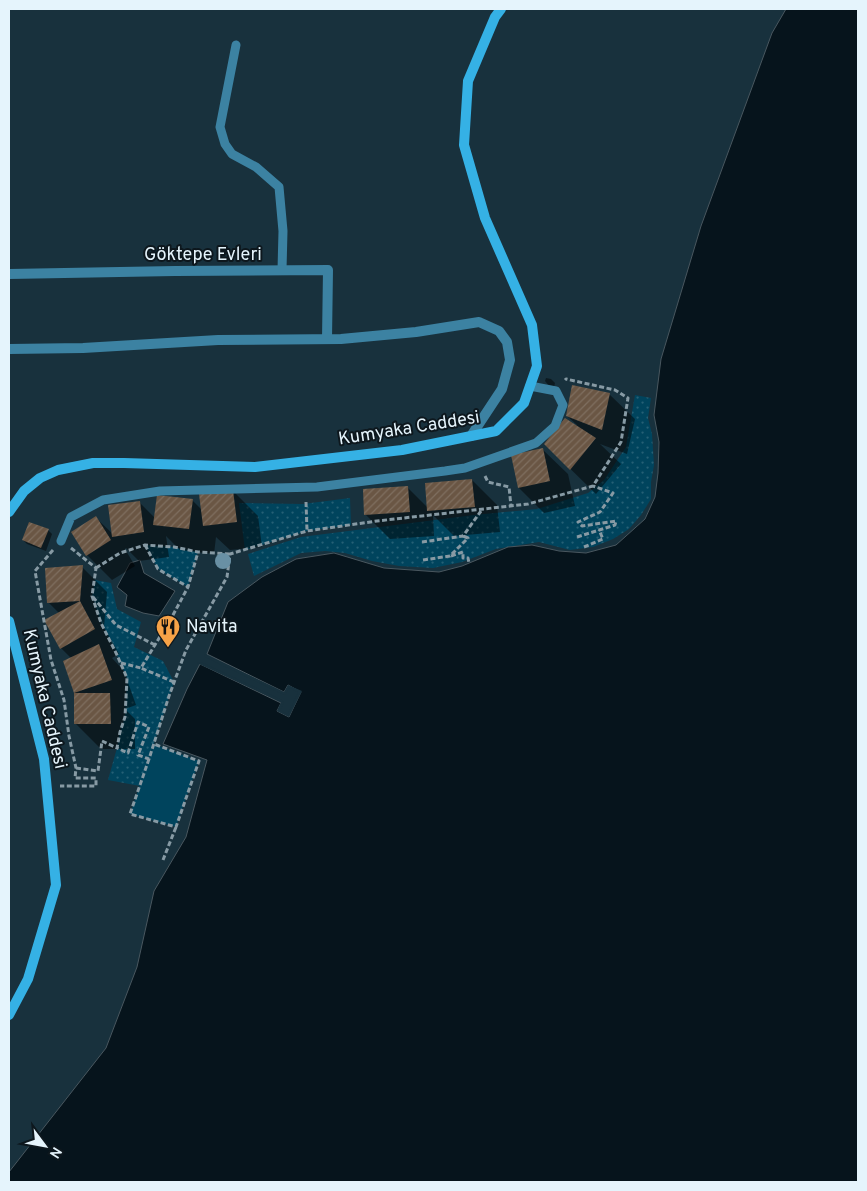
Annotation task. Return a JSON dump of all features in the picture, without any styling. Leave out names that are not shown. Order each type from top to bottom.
[{"type":"main road","name":"Kumyaka Caddesi","points":[[9,512],[24,490],[40,478],[58,470],[93,463],[124,462],[255,467],[402,450],[496,431],[524,403],[537,366],[532,325],[485,218],[464,145],[468,81],[495,17],[501,9]]},
{"type":"main road","name":"Kumyaka Caddesi","points":[[9,621],[44,759],[56,885],[28,979],[9,1015]]},
{"type":"street","name":"Göktepe Evleri","points":[[9,274],[328,270],[327,340]]},
{"type":"street","points":[[9,349],[83,348],[218,340],[327,340],[416,332],[479,322],[499,330],[507,342],[510,360],[502,389],[472,436]]},
{"type":"lane","points":[[236,45],[220,127],[224,144],[232,154],[256,167],[279,187],[283,231],[282,270]]},
{"type":"lane","points":[[61,541],[71,517],[103,500],[160,491],[305,487],[445,472],[465,468],[536,443],[554,426],[563,404],[556,391],[530,386]]},
{"type":"path","points":[[566,378],[615,390],[628,398],[621,442],[593,486]]},
{"type":"path","points":[[478,463],[488,482],[508,487],[511,506]]},
{"type":"path","points":[[117,748],[125,717],[127,678],[101,623],[92,596],[96,568],[120,553],[145,545],[230,554],[307,531],[528,504],[593,486],[613,493],[600,512],[578,522],[582,526],[616,521],[615,525],[577,538]]},
{"type":"path","points":[[305,487],[307,531]]},
{"type":"path","points":[[422,542],[464,536],[481,510]]},
{"type":"path","points":[[584,547],[602,539],[599,530]]},
{"type":"path","points":[[450,556],[468,538],[464,536]]},
{"type":"path","points":[[72,786],[96,786],[96,778],[75,778],[76,768],[64,700],[50,660],[35,571],[61,541],[96,568]]},
{"type":"path","points":[[145,545],[158,569],[188,587]]},
{"type":"path","points":[[141,668],[188,587],[198,552]]},
{"type":"path","points":[[423,560],[463,552],[463,558],[468,558],[469,563]]},
{"type":"path","points":[[176,827],[130,814],[186,650],[227,577],[230,554]]},
{"type":"path","points":[[92,596],[116,625],[155,646]]},
{"type":"path","points":[[121,663],[141,668],[174,682]]},
{"type":"path","points":[[76,768],[98,771],[102,741],[128,753],[138,722],[149,727],[138,755],[149,759]]},
{"type":"path","points":[[154,744],[199,762],[163,860]]},
{"type":"shaded area","points":[[786,9],[858,9],[858,1182],[9,1182],[9,1172],[106,1048],[137,967],[154,891],[186,837],[207,760],[163,744],[200,664],[281,703],[277,711],[289,717],[301,692],[288,685],[284,692],[207,654],[228,602],[262,577],[296,559],[334,553],[384,568],[439,572],[462,566],[508,547],[532,545],[559,551],[586,553],[616,545],[645,519],[655,497],[658,473],[659,442],[654,415],[661,359],[701,226],[772,33]]},
{"type":"shaded area","points":[[635,395],[651,398],[648,418],[652,434],[654,465],[651,499],[629,529],[613,539],[593,547],[570,550],[539,542],[496,549],[462,562],[433,568],[399,566],[345,553],[325,551],[301,553],[254,576],[248,554],[301,537],[537,509],[588,493],[604,480],[626,447]]},
{"type":"shaded area","points":[[350,498],[351,525],[307,531],[245,550],[239,503],[303,504]]},
{"type":"shaded area","points":[[145,545],[174,547],[198,552],[188,587],[158,569]]},
{"type":"shaded area","points":[[140,560],[144,573],[175,591],[159,616],[143,613],[125,606],[127,595],[117,587],[130,563]]},
{"type":"shaded area","points":[[95,580],[111,583],[117,609],[141,622],[134,647],[163,661],[174,682],[140,786],[108,780],[125,717],[127,678],[101,623],[92,596]]},
{"type":"shaded area","points":[[154,744],[199,761],[176,827],[130,814]]},
{"type":"pier","points":[[204,654],[284,692],[288,685],[302,691],[289,717],[277,711],[281,702],[197,663],[201,662],[282,700],[284,703],[280,710],[288,714],[298,692],[289,688],[284,695],[205,657]]},
{"type":"building","points":[[572,385],[610,393],[602,430],[566,416]]},
{"type":"building","points":[[565,418],[596,438],[570,470],[544,444]]},
{"type":"building","points":[[543,448],[550,481],[518,488],[511,455]]},
{"type":"building","points":[[472,479],[475,507],[427,511],[425,483]]},
{"type":"building","points":[[408,486],[410,512],[364,515],[363,489]]},
{"type":"building","points":[[233,490],[237,522],[203,526],[199,494]]},
{"type":"building","points":[[157,495],[193,499],[189,529],[153,525]]},
{"type":"building","points":[[140,501],[144,532],[112,537],[108,505]]},
{"type":"building","points":[[96,516],[111,540],[86,556],[71,532]]},
{"type":"building","points":[[29,522],[49,529],[41,548],[22,540]]},
{"type":"building","points":[[83,565],[80,601],[47,603],[45,568]]},
{"type":"building","points":[[80,601],[95,629],[60,649],[44,620]]},
{"type":"building","points":[[99,644],[112,680],[74,693],[63,661]]},
{"type":"building","points":[[74,693],[110,693],[111,724],[74,724]]},
{"type":"place","name":"Navita","points":[[168,648]]}]
